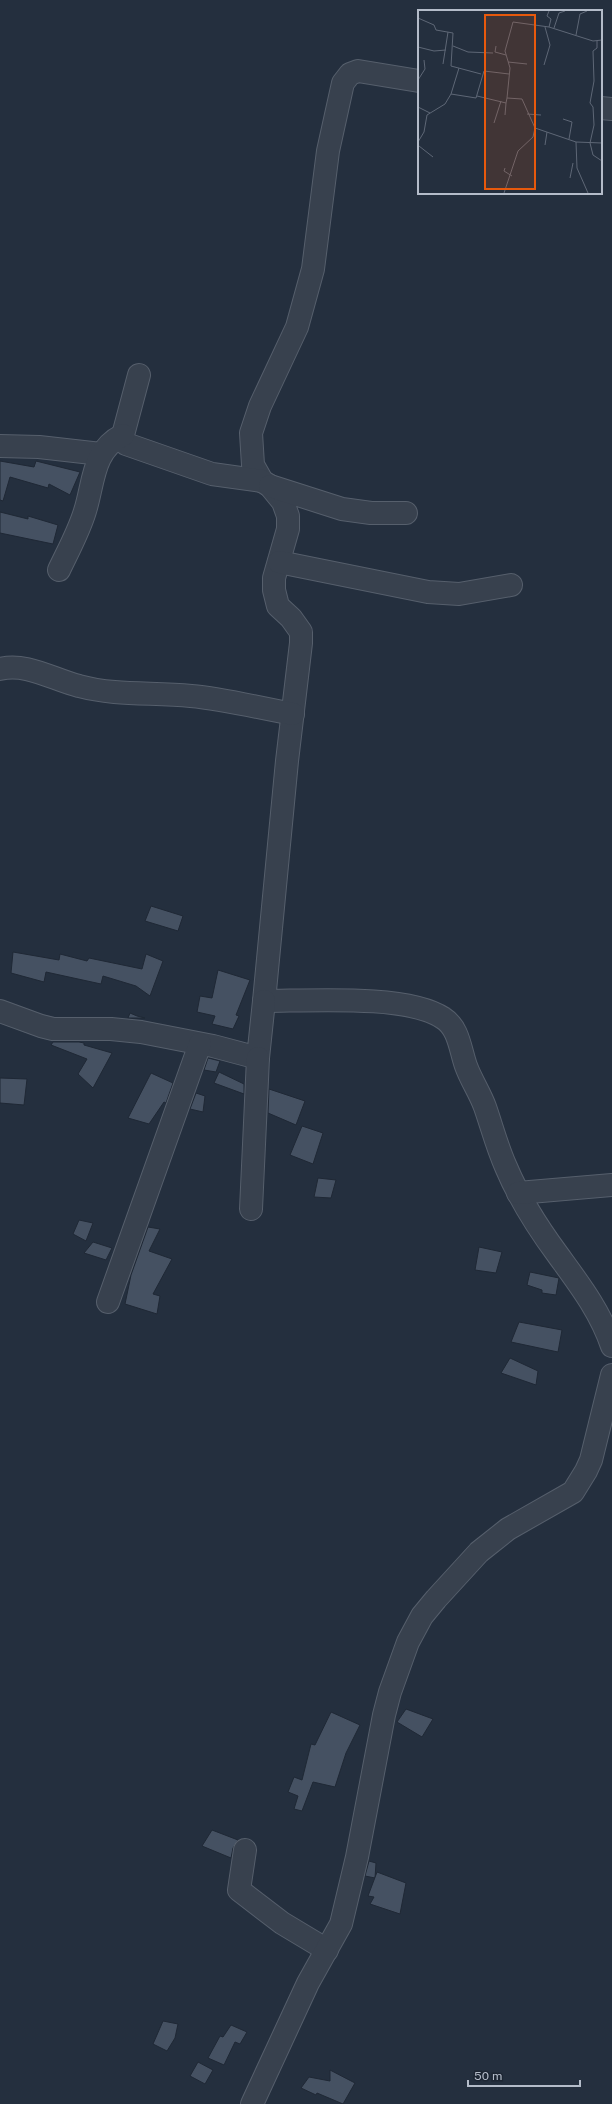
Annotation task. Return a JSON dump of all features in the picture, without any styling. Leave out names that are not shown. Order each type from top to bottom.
[{"type":"street","points":[[251,1209],[258,1058],[301,632],[278,606],[274,590],[274,578],[288,529],[288,516],[283,502],[266,484],[252,465],[251,433],[260,406],[297,327],[312,269],[328,151],[343,83],[350,74],[358,71],[418,81]]},
{"type":"street","points":[[602,108],[612,109]]},
{"type":"street","points":[[139,375],[123,435],[123,441],[126,444],[212,474],[266,484],[342,509],[371,513],[406,513]]},
{"type":"street","points":[[59,570],[85,511],[95,466],[101,454],[114,439],[123,435]]},
{"type":"street","points":[[0,446],[39,447],[101,454]]},
{"type":"street","points":[[279,562],[428,592],[459,594],[511,585]]},
{"type":"street","points":[[0,669],[8,666],[33,671],[79,686],[108,692],[192,696],[293,714]]},
{"type":"street","points":[[264,1001],[385,1002],[433,1013],[448,1021],[453,1027],[458,1039],[470,1075],[484,1106],[498,1147],[518,1193],[538,1226],[597,1310],[612,1346]]},
{"type":"street","points":[[0,1011],[53,1029],[117,1030],[200,1044],[258,1058]]},
{"type":"street","points":[[108,1302],[200,1044]]},
{"type":"street","points":[[518,1193],[612,1185]]},
{"type":"street","points":[[252,2104],[305,1990],[341,1924],[357,1857],[384,1715],[390,1692],[408,1642],[422,1616],[479,1552],[508,1529],[573,1492],[586,1472],[591,1460],[612,1375]]},
{"type":"street","points":[[245,1850],[239,1890],[282,1923],[327,1950]]},
{"type":"building","points":[[0,461],[34,467],[36,461],[80,472],[70,495],[49,484],[48,488],[10,477],[3,501],[0,500]]},
{"type":"building","points":[[0,512],[28,519],[28,516],[58,525],[53,544],[0,533]]},
{"type":"building","points":[[151,906],[183,916],[178,931],[145,921]]},
{"type":"building","points":[[13,952],[59,960],[60,954],[87,961],[89,958],[142,969],[146,954],[163,961],[150,996],[136,986],[103,976],[101,984],[46,972],[44,982],[11,973]]},
{"type":"building","points":[[218,970],[250,980],[236,1015],[239,1016],[233,1029],[212,1024],[215,1016],[197,1012],[200,996],[212,998]]},
{"type":"building","points":[[130,1013],[137,1016],[145,1018],[128,1018]]},
{"type":"building","points":[[53,1042],[79,1042],[84,1043],[84,1045],[112,1053],[93,1088],[78,1074],[87,1059],[51,1045]]},
{"type":"building","points":[[208,1058],[220,1061],[216,1072],[204,1070]]},
{"type":"building","points":[[219,1072],[244,1084],[244,1094],[214,1083]]},
{"type":"building","points":[[151,1073],[173,1083],[166,1103],[164,1102],[149,1124],[128,1118]]},
{"type":"building","points":[[0,1078],[27,1079],[24,1105],[0,1103]]},
{"type":"building","points":[[269,1089],[305,1101],[296,1125],[268,1113]]},
{"type":"building","points":[[196,1093],[205,1096],[203,1112],[190,1109]]},
{"type":"building","points":[[302,1126],[323,1133],[313,1164],[290,1155]]},
{"type":"building","points":[[318,1178],[336,1180],[331,1198],[314,1197]]},
{"type":"building","points":[[79,1220],[93,1223],[86,1241],[73,1234]]},
{"type":"building","points":[[148,1227],[160,1229],[149,1251],[172,1259],[153,1294],[160,1296],[157,1314],[125,1304],[131,1275]]},
{"type":"building","points":[[93,1242],[112,1248],[106,1260],[84,1253]]},
{"type":"building","points":[[479,1247],[502,1252],[496,1273],[475,1270]]},
{"type":"building","points":[[530,1272],[559,1278],[556,1295],[542,1293],[542,1290],[527,1285]]},
{"type":"building","points":[[519,1322],[562,1330],[558,1352],[511,1342]]},
{"type":"building","points":[[510,1358],[538,1371],[536,1385],[501,1373]]},
{"type":"building","points":[[406,1709],[433,1719],[422,1737],[397,1722]]},
{"type":"building","points":[[331,1712],[360,1725],[346,1753],[335,1787],[313,1782],[302,1811],[294,1809],[298,1796],[288,1792],[294,1777],[302,1780],[311,1744],[315,1745]]},
{"type":"building","points":[[212,1830],[238,1840],[233,1848],[231,1858],[202,1846]]},
{"type":"building","points":[[369,1861],[376,1863],[375,1878],[365,1876]]},
{"type":"building","points":[[377,1872],[406,1883],[400,1914],[370,1904],[374,1897],[368,1896]]},
{"type":"building","points":[[163,2021],[178,2024],[175,2038],[167,2051],[153,2044]]},
{"type":"building","points":[[231,2025],[247,2032],[240,2044],[235,2042],[224,2065],[208,2058],[220,2036],[223,2037]]},
{"type":"building","points":[[198,2062],[213,2070],[205,2084],[190,2076]]},
{"type":"building","points":[[330,2070],[355,2083],[343,2104],[317,2093],[316,2095],[301,2088],[309,2077],[330,2081]]}]
